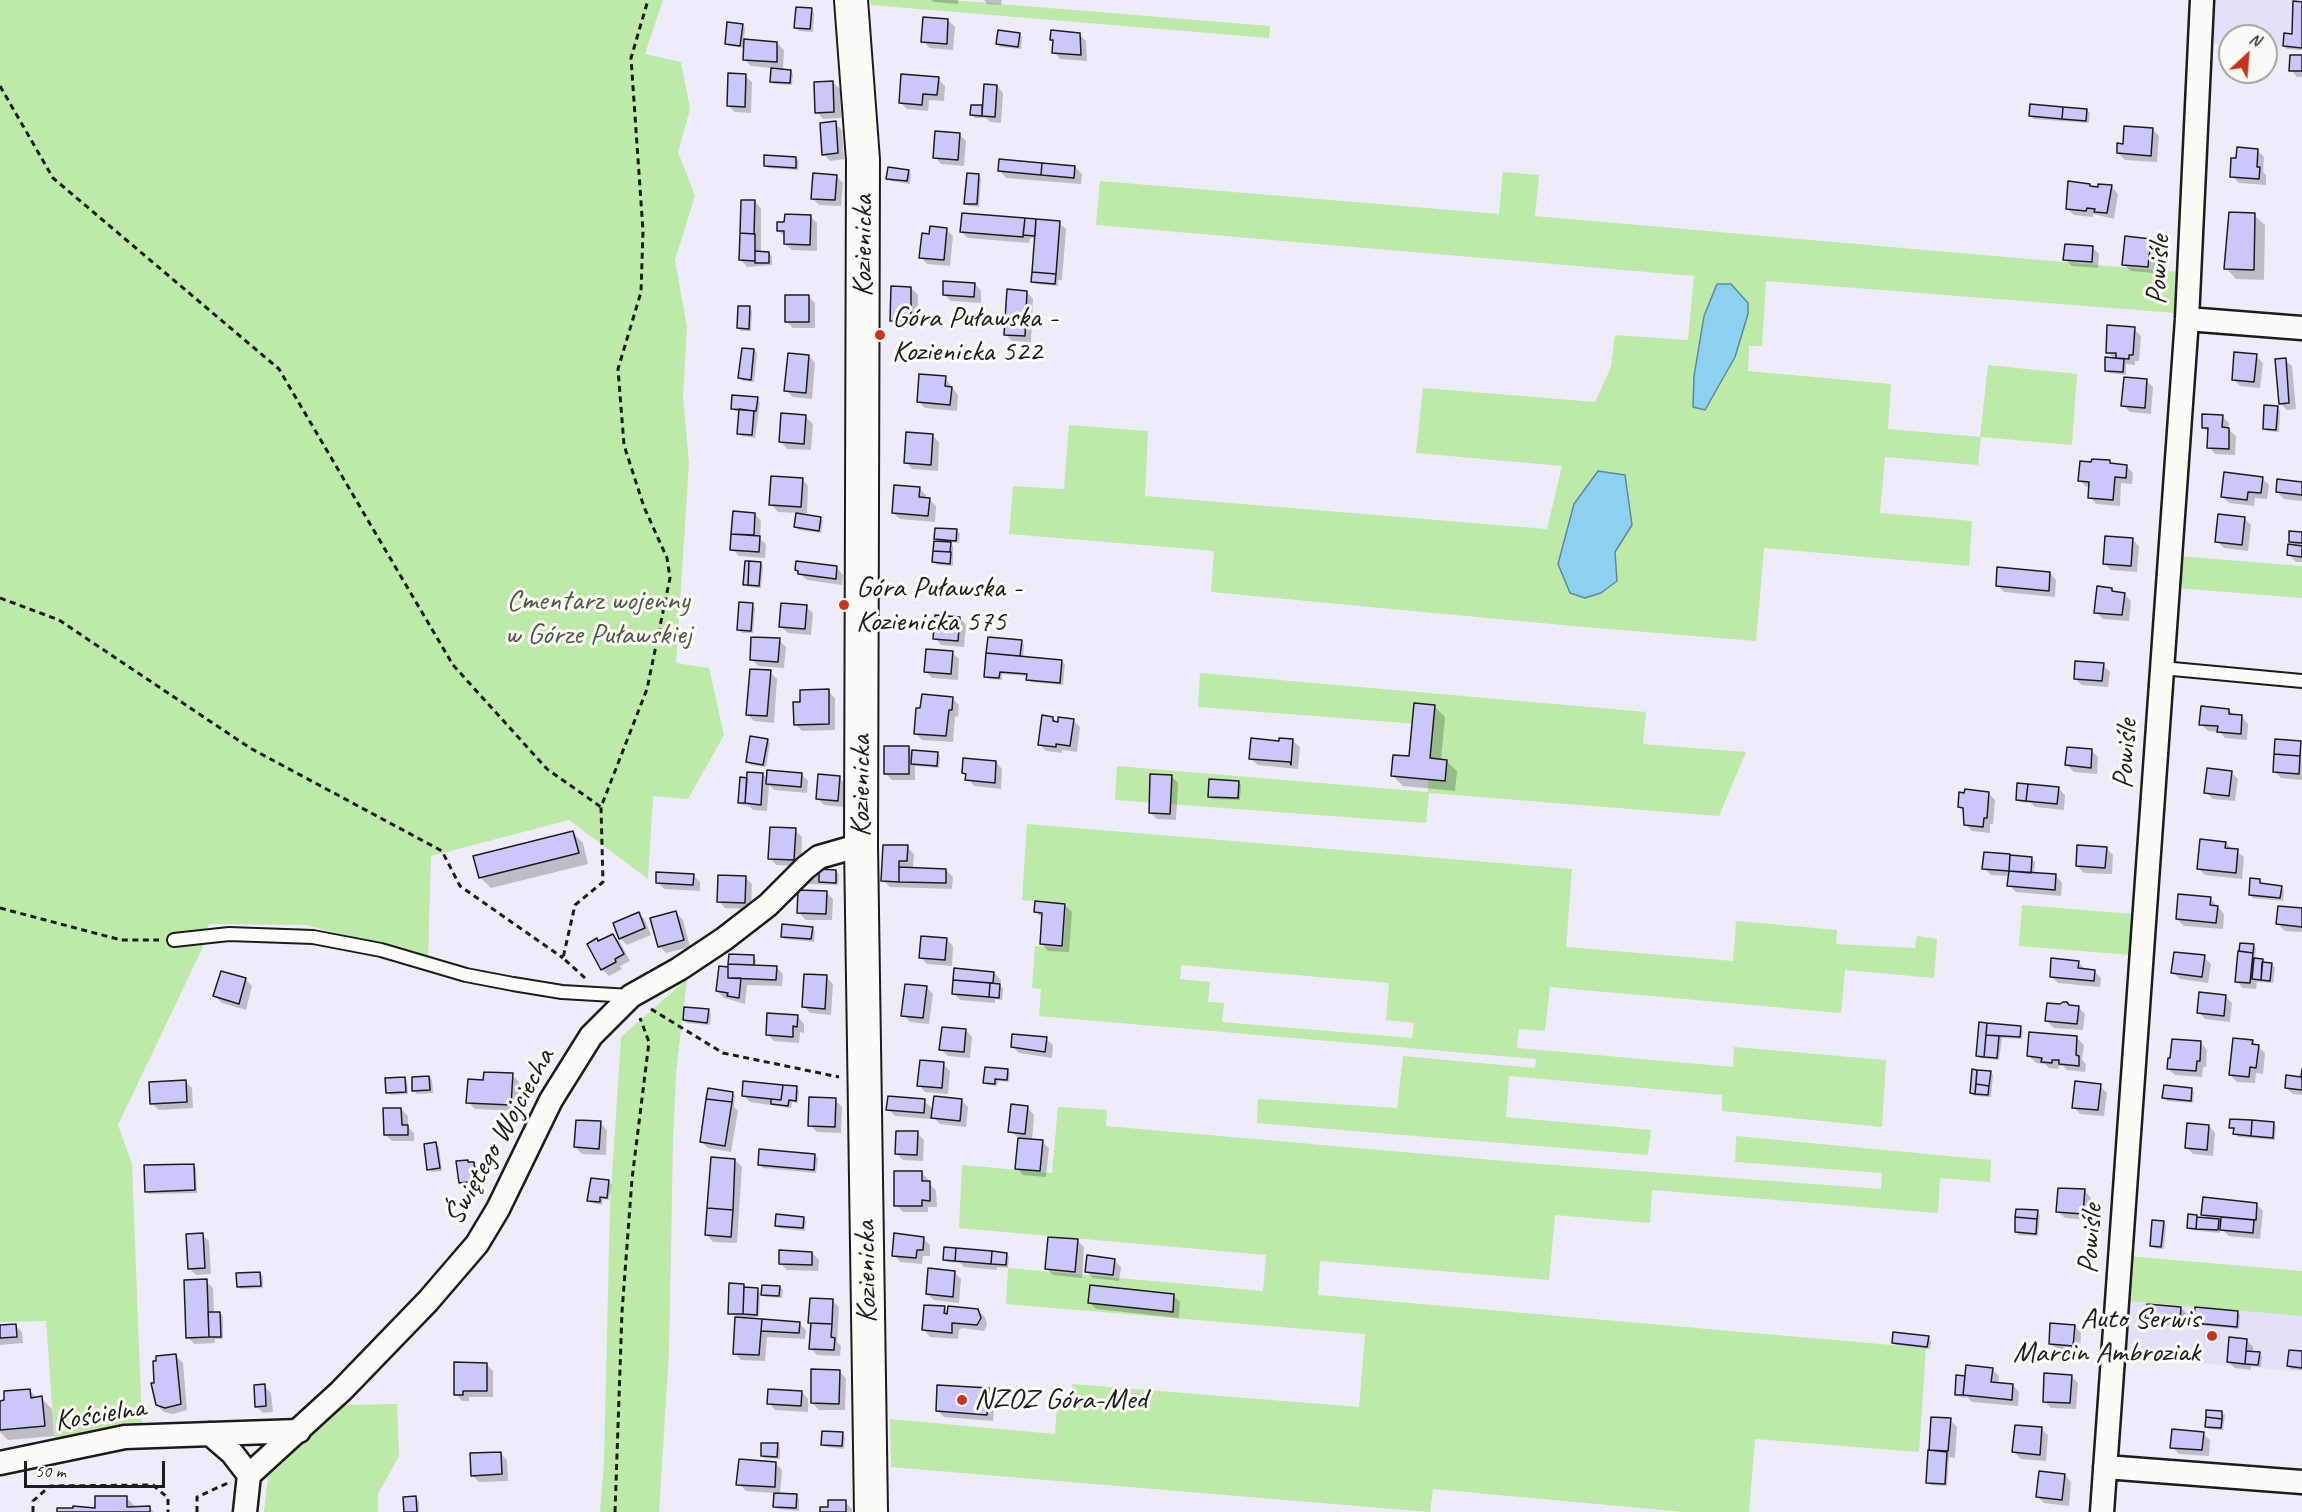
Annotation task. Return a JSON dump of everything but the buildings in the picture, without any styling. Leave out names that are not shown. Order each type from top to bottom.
[{"type":"main road","name":"Kozienicka","points":[[851,0],[857,61],[862,160],[861,845],[871,1512]]},
{"type":"street","name":"Powiśle","points":[[2102,1512],[2187,319],[2202,0]]},
{"type":"street","points":[[2187,319],[2302,328]]},
{"type":"street","name":"Świętego Wojciecha","points":[[249,1475],[341,1391],[428,1301],[477,1244],[498,1209],[551,1100],[591,1036],[632,996],[679,969],[724,939],[768,905],[819,857],[861,845]]},
{"type":"street","name":"Kościelna","points":[[0,1463],[125,1437],[298,1431]]},
{"type":"street","points":[[210,1434],[232,1453],[249,1475],[246,1512]]},
{"type":"street","points":[[2105,1467],[2302,1482]]},
{"type":"lane","points":[[2162,668],[2302,681]]},
{"type":"lane","points":[[174,940],[229,934],[313,937],[381,950],[466,975],[513,984],[562,992],[632,996]]},
{"type":"path","points":[[563,958],[575,904],[603,882],[601,807],[646,689],[670,578],[667,558],[644,507],[624,445],[618,369],[640,292],[643,231],[631,58],[648,0]]},
{"type":"path","points":[[0,86],[53,178],[279,369],[453,665],[547,770],[601,807]]},
{"type":"path","points":[[0,598],[59,620],[250,748],[441,851],[460,886],[563,958],[602,993]]},
{"type":"path","points":[[0,908],[122,940],[174,940]]},
{"type":"path","points":[[632,996],[723,1053],[865,1082]]},
{"type":"path","points":[[615,1512],[622,1312],[632,1179],[649,1042],[632,996]]},
{"type":"path","points":[[197,1512],[197,1497],[249,1475]]},
{"type":"path","points":[[33,1512],[33,1501],[50,1486],[142,1485],[153,1485],[168,1498],[168,1512]]},
{"type":"shaded area","points":[[2211,0],[2302,0],[2302,48],[2278,47],[2278,24],[2218,24],[2218,43],[2210,43]]},
{"type":"shaded area","name":"Auto Serwis Marcin Ambroziak","points":[[2125,1301],[2302,1316],[2302,1372],[2122,1356]]},
{"type":"green space","name":"Cmentarz wojenny w Górze Puławskiej","points":[[0,0],[663,0],[645,54],[681,62],[690,109],[678,152],[695,196],[675,260],[687,327],[683,397],[689,463],[676,663],[709,668],[724,735],[688,799],[653,796],[648,879],[569,820],[431,856],[428,957],[306,925],[209,924],[202,949],[118,1125],[132,1164],[142,1427],[55,1446],[46,1321],[0,1322]]},
{"type":"green space","points":[[870,0],[951,0],[1270,26],[1269,38],[871,5]]},
{"type":"green space","points":[[1503,172],[1539,175],[1535,216],[2178,272],[2176,313],[1766,281],[1762,346],[1749,346],[1748,371],[1891,384],[1888,429],[1980,437],[1988,365],[2077,374],[2072,445],[1981,437],[1978,465],[1885,457],[1880,513],[1972,521],[1969,566],[1764,548],[1756,641],[1211,592],[1214,551],[1009,534],[1013,486],[1064,489],[1069,425],[1148,431],[1145,496],[1547,529],[1562,466],[1416,453],[1423,388],[1595,402],[1611,367],[1615,335],[1688,340],[1694,276],[1096,225],[1100,181],[1499,214]]},
{"type":"green space","points":[[2178,556],[2302,566],[2302,598],[2176,588]]},
{"type":"green space","points":[[1200,673],[1646,712],[1643,744],[1746,752],[1719,816],[1429,793],[1426,823],[1115,800],[1117,766],[1428,792],[1430,725],[1198,707]]},
{"type":"green space","points":[[1027,824],[1572,869],[1566,947],[1733,961],[1736,921],[1837,930],[1836,944],[1915,948],[1917,936],[1937,939],[1934,978],[1845,970],[1841,1013],[1550,987],[1545,1031],[1519,1029],[1517,1048],[1733,1067],[1734,1047],[1886,1060],[1882,1127],[1722,1111],[1722,1095],[1509,1076],[1506,1117],[1651,1130],[1648,1155],[1257,1123],[1258,1099],[1397,1108],[1403,1056],[1535,1068],[1536,1059],[1039,1016],[1041,989],[1032,988],[1035,946],[1063,948],[1067,904],[1022,900]],"holes":[[[1181,965],[1389,983],[1386,1020],[1414,1023],[1412,1038],[1222,1022],[1224,1003],[1208,1002],[1210,982],[1180,979]]]},
{"type":"green space","points":[[2022,905],[2133,914],[2131,955],[2019,946]]},
{"type":"green space","points":[[687,979],[676,1073],[669,1351],[659,1512],[600,1512],[604,1463],[610,1207],[621,1037]]},
{"type":"green space","points":[[1058,1107],[1107,1110],[1106,1126],[1528,1163],[1881,1189],[1882,1173],[1735,1162],[1736,1136],[1991,1160],[1990,1182],[1940,1178],[1938,1213],[1652,1190],[1650,1223],[1555,1215],[1549,1280],[1320,1261],[1318,1295],[1926,1348],[1919,1452],[1755,1439],[1749,1512],[1684,1512],[1433,1489],[1430,1512],[891,1467],[890,1419],[1055,1434],[1057,1408],[1070,1409],[1072,1384],[1359,1407],[1365,1334],[1006,1304],[1008,1268],[1263,1291],[1266,1255],[959,1228],[962,1165],[1052,1173]]},
{"type":"green space","points":[[2128,1256],[2302,1271],[2302,1316],[2125,1301]]},
{"type":"green space","points":[[397,1404],[399,1456],[378,1494],[378,1512],[264,1512],[268,1477],[343,1405]]},
{"type":"water","points":[[1717,284],[1731,284],[1748,303],[1748,314],[1735,357],[1705,410],[1693,407],[1694,376],[1704,316]]},
{"type":"water","points":[[1598,471],[1625,475],[1632,525],[1615,552],[1617,581],[1601,593],[1585,598],[1570,593],[1558,564],[1574,504]]},
{"type":"place","name":"Góra Puławska - Kozienicka 522","points":[[880,335]]},
{"type":"place","name":"Góra Puławska - Kozienicka 575","points":[[844,605]]},
{"type":"place","name":"Auto Serwis Marcin Ambroziak","points":[[2212,1336]]},
{"type":"place","name":"NZOZ Góra-Med","points":[[962,1400]]}]
